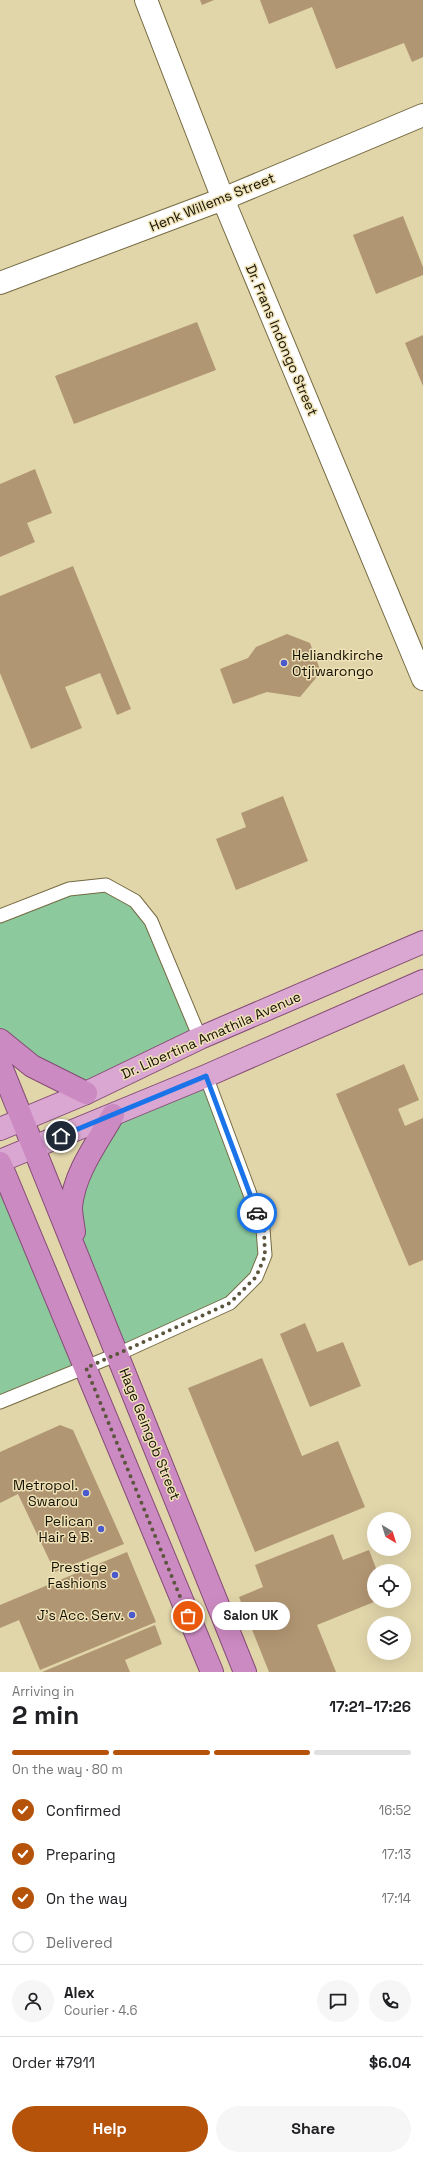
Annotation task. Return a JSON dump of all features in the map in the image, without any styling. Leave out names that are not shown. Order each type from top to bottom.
[{"type":"highway","points":[[0,1040],[32,1066],[86,1093]]},
{"type":"highway","name":"Hage Geingob Street","points":[[0,1064],[35,1147],[76,1254],[118,1354],[245,1672]]},
{"type":"highway","points":[[76,1254],[71,1207],[76,1187],[82,1169],[113,1115]]},
{"type":"highway","points":[[0,1162],[212,1672]]},
{"type":"main road","name":"Dr. Libertina Amathila Avenue","points":[[0,1128],[86,1093],[200,1038],[423,942]]},
{"type":"main road","points":[[0,1162],[206,1076],[423,981]]},
{"type":"street","name":"Dr. Frans Indongo Street","points":[[146,0],[224,199],[423,679]]},
{"type":"street","name":"Henk Willems Street","points":[[0,283],[224,199],[423,115]]},
{"type":"lane","points":[[0,916],[68,888],[106,885],[135,901],[151,921],[200,1038]]},
{"type":"lane","points":[[0,1402],[86,1368],[230,1303],[256,1277],[265,1256],[264,1229],[206,1076]]},
{"type":"green space","points":[[106,885],[135,901],[200,1038],[86,1093],[0,1040],[0,916]]},
{"type":"green space","points":[[206,1076],[263,1229],[265,1255],[230,1303],[118,1354],[77,1254],[82,1169],[113,1115]]},
{"type":"green space","points":[[0,1163],[85,1368],[0,1402]]},
{"type":"building","points":[[200,0],[214,0],[202,5]]},
{"type":"building","points":[[260,0],[423,0],[423,57],[412,62],[404,43],[336,69],[312,7],[269,24]]},
{"type":"building","points":[[403,216],[423,267],[423,275],[376,294],[353,235]]},
{"type":"building","points":[[197,322],[216,370],[74,424],[55,376]]},
{"type":"building","points":[[423,335],[423,386],[405,343]]},
{"type":"building","points":[[35,469],[52,513],[27,523],[35,542],[0,557],[0,484]]},
{"type":"building","points":[[73,566],[131,709],[117,715],[100,673],[65,687],[82,728],[31,749],[0,673],[0,596]]},
{"type":"building","points":[[287,634],[310,643],[321,672],[300,697],[267,692],[233,704],[220,669],[248,658],[256,647]]},
{"type":"building","points":[[283,796],[308,861],[236,890],[216,839],[246,827],[241,813]]},
{"type":"building","points":[[404,1064],[419,1100],[398,1109],[405,1126],[423,1118],[423,1260],[409,1266],[336,1094]]},
{"type":"building","points":[[305,1323],[317,1352],[343,1342],[361,1386],[310,1407],[280,1334]]},
{"type":"building","points":[[262,1358],[302,1456],[338,1441],[365,1507],[255,1552],[188,1388]]},
{"type":"building","points":[[60,1425],[73,1430],[124,1544],[55,1572],[18,1494],[0,1503],[0,1452]]},
{"type":"building","points":[[333,1534],[343,1560],[367,1551],[367,1556],[371,1556],[374,1564],[367,1564],[367,1605],[317,1625],[336,1672],[269,1672],[239,1597],[263,1587],[255,1565]]},
{"type":"building","points":[[127,1552],[156,1622],[40,1670],[19,1620],[0,1628],[0,1605]]},
{"type":"building","points":[[155,1625],[162,1644],[125,1660],[130,1672],[42,1672]]},
{"type":"way so far","points":[[188,1616],[86,1368],[230,1303],[256,1277],[265,1256],[264,1229],[257,1213]]},
{"type":"place","name":"Heliandkirche Otjiwarongo","points":[[284,663]]},
{"type":"place","name":"Metropol. Swarou","points":[[86,1493]]},
{"type":"place","name":"Pelican Hair & B.","points":[[101,1529]]},
{"type":"place","name":"Prestige Fashions","points":[[115,1575]]},
{"type":"place","name":"J's Acc. Serv.","points":[[132,1615]]},
{"type":"place","name":"Salon UK","points":[[188,1616]]},
{"type":"route","points":[[61,1136],[206,1076],[257,1213]]}]
